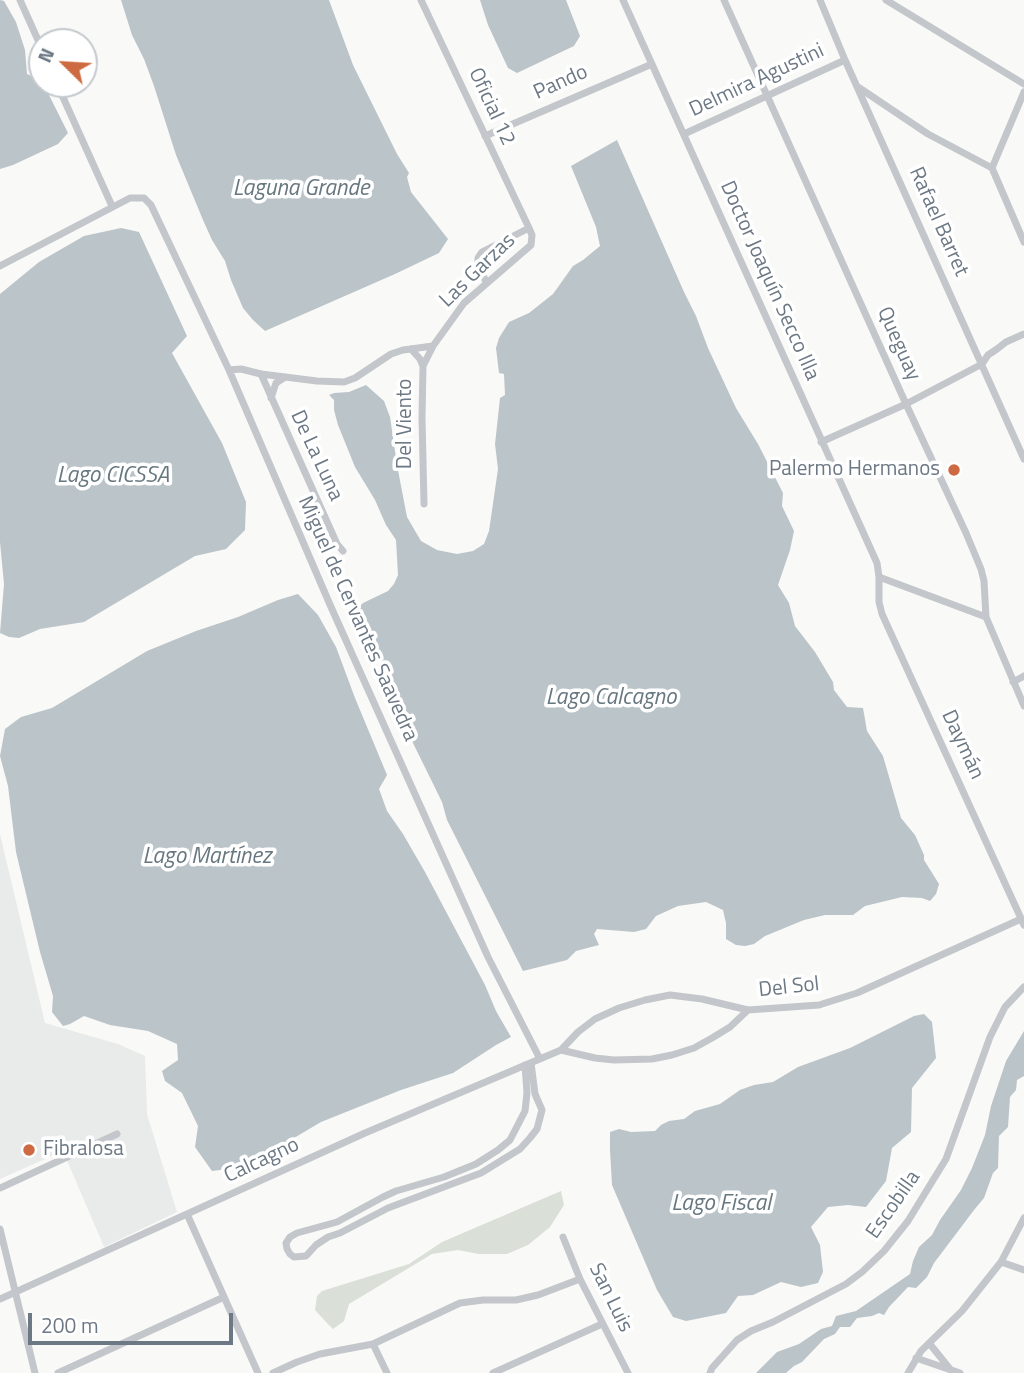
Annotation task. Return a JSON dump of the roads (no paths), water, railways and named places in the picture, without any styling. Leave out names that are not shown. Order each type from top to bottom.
[{"type":"street","points":[[20,0],[33,28]]},
{"type":"street","name":"Oficial 12","points":[[421,0],[529,228]]},
{"type":"street","name":"Doctor Joaquín Secco Illa","points":[[623,0],[877,563],[880,577]]},
{"type":"street","name":"Queguay","points":[[724,0],[981,569],[986,617],[1024,706]]},
{"type":"street","name":"Rafael Barret","points":[[820,0],[1024,459]]},
{"type":"street","points":[[886,0],[1024,84]]},
{"type":"street","name":"Delmira Agustini","points":[[684,134],[845,60]]},
{"type":"street","name":"Pando","points":[[485,136],[652,64]]},
{"type":"street","points":[[858,87],[928,134],[992,168],[1024,242]]},
{"type":"street","points":[[992,168],[1024,92]]},
{"type":"street","points":[[1,265],[112,206],[63,98]]},
{"type":"street","points":[[866,104],[868,100],[876,98]]},
{"type":"street","name":"Miguel de Cervantes Saavedra","points":[[112,206],[130,198],[140,197],[151,205],[229,370],[331,607],[488,957],[540,1059]]},
{"type":"street","points":[[486,282],[478,264],[482,252],[529,228]]},
{"type":"street","name":"Las Garzas","points":[[423,366],[433,346],[464,303],[531,245],[529,228]]},
{"type":"street","points":[[821,442],[906,404],[982,364],[988,355],[1006,342],[1024,334]]},
{"type":"street","points":[[229,370],[241,369],[261,374],[344,382],[355,378],[391,354],[433,346]]},
{"type":"street","name":"Del Viento","points":[[411,349],[423,366],[424,504]]},
{"type":"street","name":"De La Luna","points":[[261,374],[337,544],[343,551]]},
{"type":"street","points":[[271,398],[276,383],[285,376]]},
{"type":"street","points":[[880,577],[986,617]]},
{"type":"street","name":"Daymán","points":[[880,577],[879,602],[882,614],[1023,922]]},
{"type":"street","points":[[1013,681],[1024,676]]},
{"type":"street","name":"Del Sol","points":[[561,1050],[595,1019],[645,1000],[670,995],[702,999],[748,1010],[805,1007],[844,998],[1023,922]]},
{"type":"street","name":"Escobilla","points":[[710,1373],[737,1340],[846,1284],[884,1251],[908,1221],[946,1159],[990,1037],[1005,1007],[1024,987]]},
{"type":"street","points":[[561,1050],[614,1060],[652,1059],[672,1055],[694,1048],[712,1038],[730,1027],[748,1010]]},
{"type":"street","name":"Calcagno","points":[[0,1299],[365,1133],[561,1050]]},
{"type":"street","points":[[528,1064],[542,1110],[537,1129],[520,1149],[481,1173],[387,1208],[341,1233],[321,1240],[306,1256],[294,1257],[287,1249],[286,1243],[297,1233],[337,1222],[383,1197],[476,1164],[510,1140],[525,1111],[528,1064]]},
{"type":"street","points":[[0,1188],[117,1134]]},
{"type":"street","points":[[476,1164],[481,1173]]},
{"type":"street","points":[[383,1197],[387,1208]]},
{"type":"street","points":[[187,1214],[258,1373]]},
{"type":"street","points":[[908,1373],[916,1358],[962,1311],[1001,1262],[1024,1218]]},
{"type":"street","points":[[0,1229],[35,1373]]},
{"type":"street","name":"San Luis","points":[[563,1237],[580,1279],[628,1373]]},
{"type":"street","points":[[1001,1262],[1024,1270]]},
{"type":"street","points":[[273,1373],[320,1354],[373,1344],[460,1303],[516,1300],[538,1295],[580,1279]]},
{"type":"street","points":[[58,1373],[224,1297]]},
{"type":"street","points":[[493,1373],[602,1324]]},
{"type":"street","points":[[929,1343],[950,1369]]},
{"type":"street","points":[[373,1344],[387,1373]]},
{"type":"street","points":[[916,1358],[960,1373]]},
{"type":"water","points":[[0,0],[4,1],[16,22],[25,50],[28,98],[50,98],[68,133],[58,144],[0,169]]},
{"type":"water","name":"Laguna Grande","points":[[121,0],[329,0],[353,65],[409,173],[407,177],[411,192],[448,239],[439,253],[265,331],[243,308],[225,261],[203,220],[176,155],[154,86],[132,35]]},
{"type":"water","points":[[480,0],[566,0],[580,36],[574,46],[517,73],[508,68],[488,25]]},
{"type":"water","name":"Lago Calcagno","points":[[617,140],[736,408],[783,493],[782,506],[794,531],[778,585],[789,603],[795,626],[815,652],[833,682],[834,690],[847,707],[863,708],[867,731],[883,756],[901,818],[915,835],[924,860],[939,884],[930,901],[902,897],[865,906],[853,915],[825,915],[804,920],[745,946],[736,945],[726,939],[723,910],[706,902],[678,906],[656,916],[646,929],[634,932],[597,929],[594,934],[599,945],[576,951],[567,960],[523,971],[447,820],[442,802],[413,743],[390,682],[363,622],[355,611],[363,603],[388,591],[394,584],[398,575],[396,540],[355,467],[338,425],[334,400],[329,395],[349,392],[366,385],[384,401],[390,417],[407,517],[421,541],[437,550],[457,554],[473,551],[484,544],[489,531],[498,469],[495,444],[500,398],[505,395],[504,374],[499,373],[496,348],[499,338],[509,322],[529,313],[553,294],[573,266],[600,246],[596,227],[571,166]]},
{"type":"water","name":"Lago CICSSA","points":[[121,228],[139,232],[187,336],[172,353],[222,443],[246,502],[245,530],[226,549],[195,556],[84,622],[40,629],[19,638],[9,637],[0,633],[4,584],[0,542],[0,294],[39,262],[84,236]]},
{"type":"water","name":"Lago Martínez","points":[[298,594],[318,615],[336,647],[387,775],[379,789],[387,811],[425,872],[511,1037],[453,1073],[401,1090],[321,1122],[245,1167],[212,1171],[195,1147],[198,1126],[182,1093],[165,1081],[162,1071],[178,1060],[177,1044],[148,1031],[110,1025],[84,1016],[63,1026],[52,1012],[53,996],[16,852],[8,786],[0,756],[5,729],[21,717],[52,708],[147,651]]},
{"type":"water","name":"Lago Fiscal","points":[[924,1014],[932,1022],[936,1058],[912,1088],[911,1132],[892,1148],[886,1181],[866,1207],[828,1207],[811,1227],[820,1245],[823,1272],[818,1283],[801,1287],[781,1282],[753,1295],[738,1296],[726,1313],[686,1321],[673,1317],[657,1290],[612,1185],[610,1132],[619,1129],[631,1132],[655,1131],[669,1121],[684,1119],[695,1111],[720,1104],[740,1090],[773,1082],[798,1067],[850,1048],[914,1016]]},
{"type":"water","points":[[1024,1031],[1024,1076],[1017,1080],[1016,1090],[1010,1097],[1008,1127],[999,1136],[998,1168],[993,1173],[984,1198],[934,1263],[927,1277],[916,1288],[908,1287],[884,1315],[879,1313],[857,1318],[850,1327],[840,1327],[786,1373],[756,1373],[777,1352],[799,1344],[821,1329],[832,1326],[836,1316],[856,1311],[910,1274],[919,1247],[932,1235],[972,1168],[985,1135],[991,1106],[1006,1061]]},
{"type":"place","name":"Palermo Hermanos","points":[[954,470]]},
{"type":"place","name":"Fibralosa","points":[[29,1150]]}]
